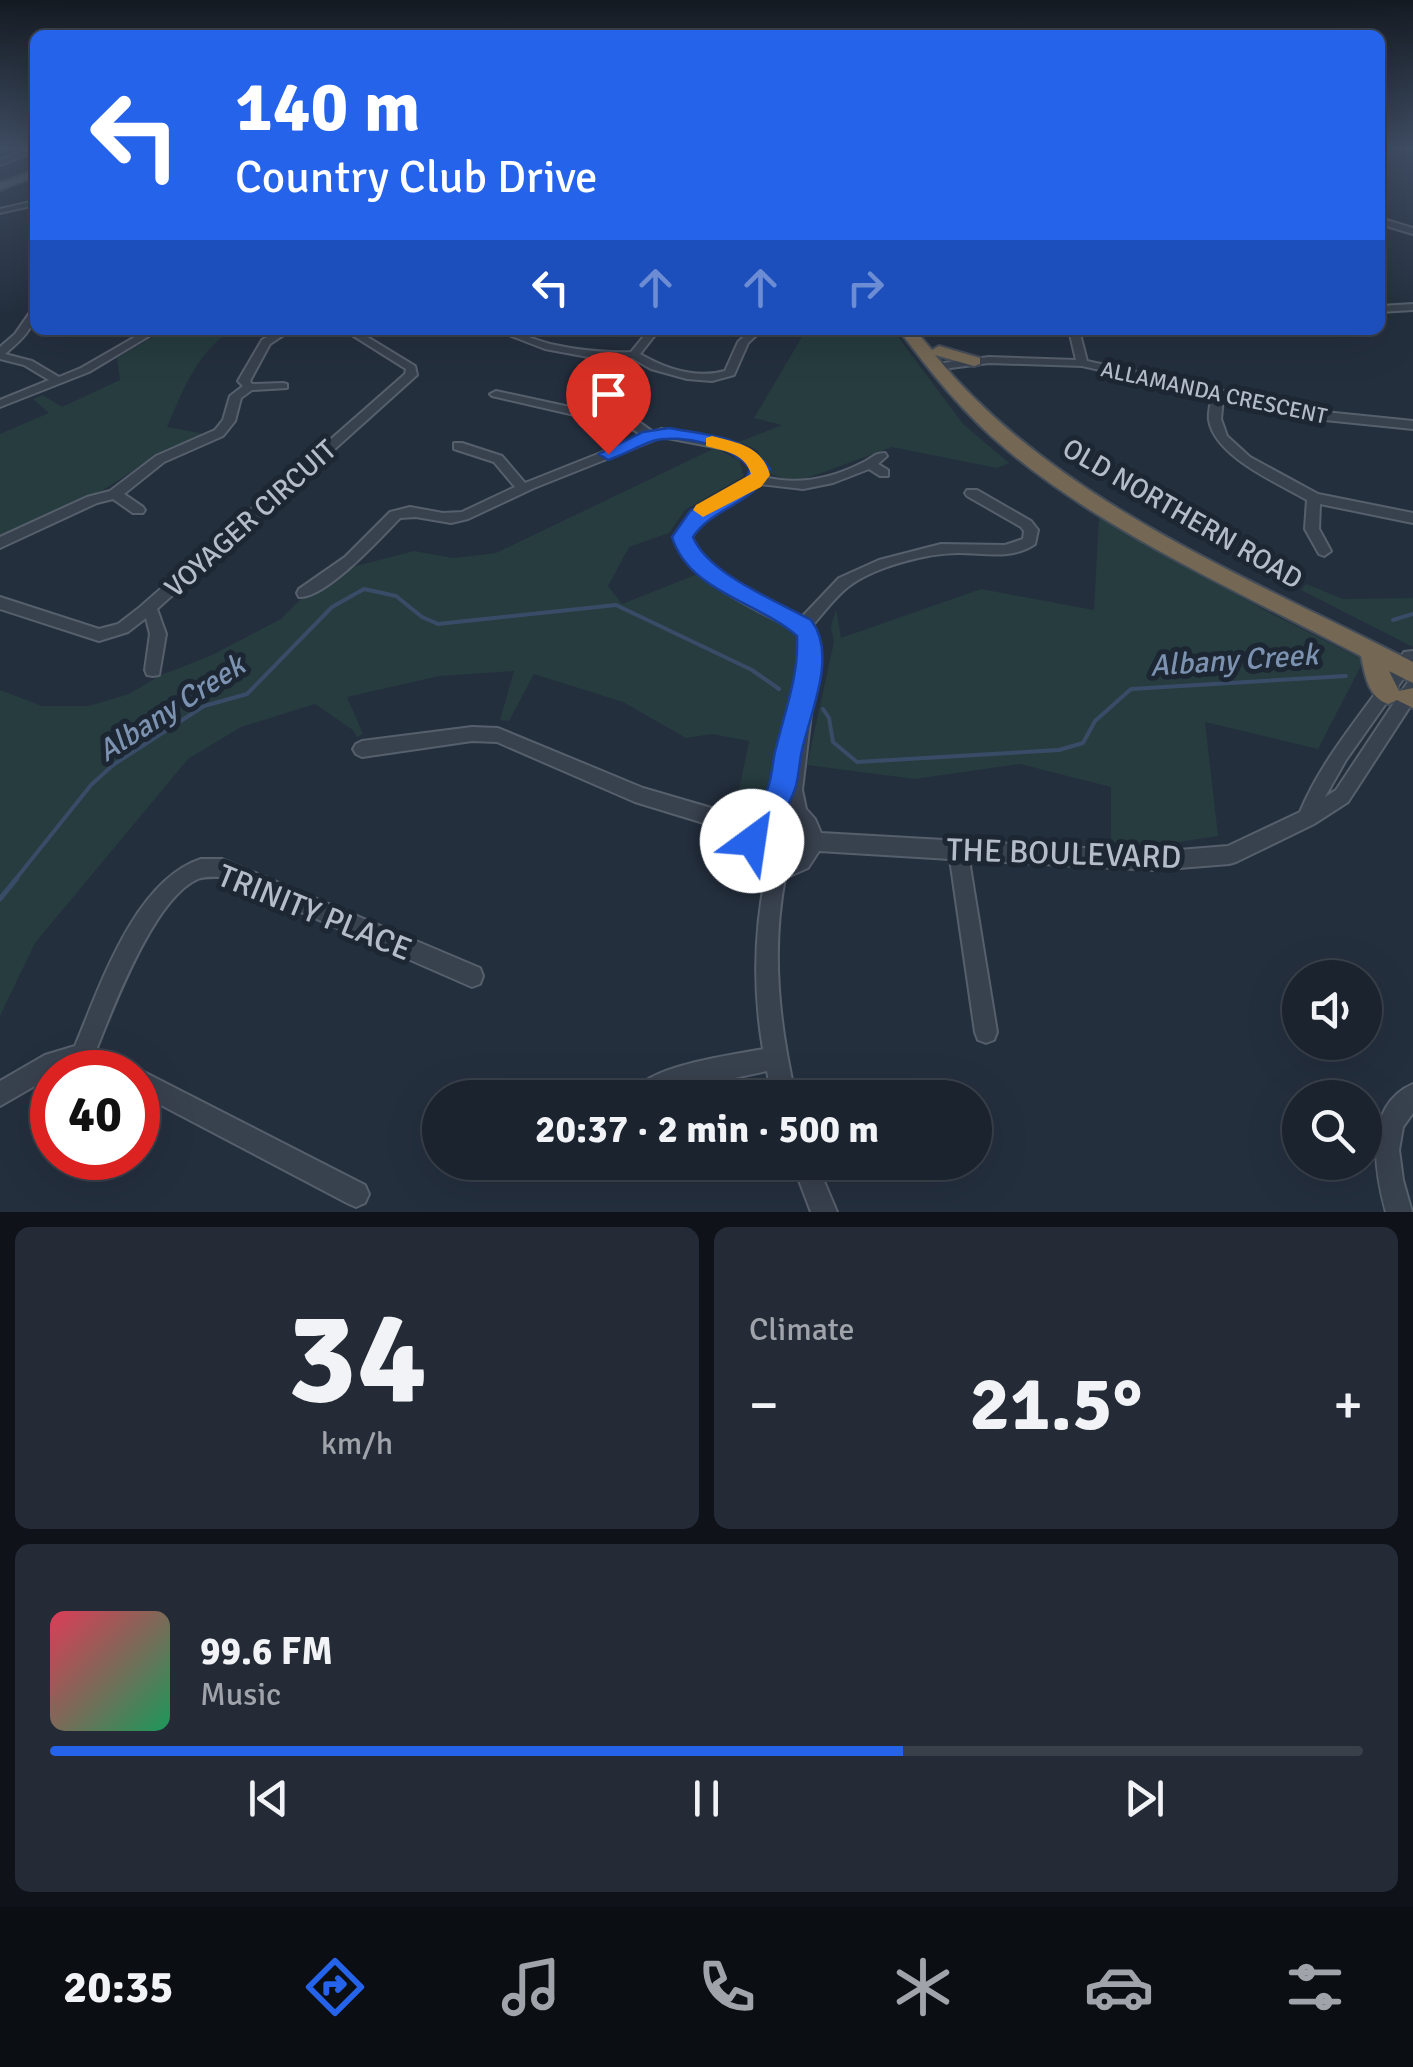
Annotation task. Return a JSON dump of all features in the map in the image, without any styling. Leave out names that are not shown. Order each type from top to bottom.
[{"type":"highway","name":"OLD NORTHERN ROAD","points":[[913,335],[956,369],[994,430],[1088,498],[1371,651],[1379,680],[1408,679]]},
{"type":"highway","name":"OLD NORTHERN ROAD","points":[[927,335],[1024,438],[1092,487],[1408,679]]},
{"type":"street","points":[[0,210],[30,204]]},
{"type":"street","points":[[1385,222],[1413,230]]},
{"type":"street","points":[[1385,310],[1413,308]]},
{"type":"street","points":[[30,320],[0,354],[28,363],[56,380]]},
{"type":"street","points":[[0,404],[86,370],[146,335]]},
{"type":"street","points":[[249,387],[244,381],[266,342],[278,335]]},
{"type":"street","name":"VOYAGER CIRCUIT","points":[[0,603],[100,636],[124,628],[411,376],[411,368],[357,335]]},
{"type":"street","points":[[511,335],[600,356],[634,356],[669,372],[712,378],[730,373],[744,342],[752,335]]},
{"type":"street","points":[[522,340],[531,335]]},
{"type":"street","points":[[634,356],[650,335]]},
{"type":"street","points":[[1075,335],[1082,364]]},
{"type":"street","name":"ALLAMANDA CRESCENT","points":[[956,369],[1016,362],[1082,364],[1316,416],[1413,425]]},
{"type":"street","points":[[0,542],[92,500],[115,494],[160,459],[219,433],[229,421],[236,396],[249,387],[283,386]]},
{"type":"street","points":[[492,394],[635,425],[650,436]]},
{"type":"street","points":[[1217,396],[1215,419],[1222,437],[1246,460],[1314,498],[1413,518]]},
{"type":"street","points":[[304,592],[350,561],[395,515],[411,510],[454,517],[508,496],[521,486],[541,482],[650,436],[669,433],[734,447],[757,463],[758,479]]},
{"type":"street","points":[[453,446],[498,459],[521,486]]},
{"type":"street","points":[[753,829],[756,852],[777,867],[802,863],[813,842],[811,830],[798,815],[793,790],[810,655],[808,634],[802,626],[709,573],[682,537],[706,508],[758,479],[802,488],[815,486],[875,460],[884,473]]},
{"type":"street","points":[[802,626],[832,599],[839,585],[888,564],[938,550],[1026,546],[1032,530],[1001,502],[972,493]]},
{"type":"street","points":[[115,494],[138,510]]},
{"type":"street","points":[[1314,498],[1312,529],[1324,550]]},
{"type":"street","points":[[145,612],[152,613],[157,622],[153,670]]},
{"type":"street","name":"THE BOULEVARD","points":[[813,842],[1154,860],[1230,855],[1307,818],[1342,796],[1408,679]]},
{"type":"street","points":[[753,829],[770,812],[782,788],[789,747],[799,720]]},
{"type":"street","points":[[362,748],[472,734],[498,736],[626,790],[753,829]]},
{"type":"street","points":[[770,812],[798,815]]},
{"type":"street","points":[[958,851],[986,1032]]},
{"type":"street","points":[[777,867],[764,952],[780,1080]]},
{"type":"street","name":"TRINITY PLACE","points":[[85,1050],[130,948],[149,916],[173,886],[198,869],[222,868],[472,976]]},
{"type":"street","points":[[669,1080],[774,1058]]},
{"type":"street","points":[[0,1094],[30,1076]]},
{"type":"street","points":[[160,1092],[356,1194]]},
{"type":"street","points":[[1399,1212],[1389,1177],[1387,1141],[1395,1112],[1413,1096]]},
{"type":"street","points":[[811,1180],[824,1212]]},
{"type":"green space","points":[[156,335],[225,335],[200,361],[167,427],[205,434],[167,449],[103,490],[0,536],[0,434],[49,413],[33,399],[43,395],[62,407],[120,380],[117,358]]},
{"type":"green space","points":[[803,335],[897,335],[963,424],[1009,463],[997,468],[892,447],[794,483],[769,473],[757,450],[739,442],[782,425],[754,418]]},
{"type":"green space","points":[[715,448],[739,460],[744,476],[685,510],[669,533],[629,547],[608,586],[622,604],[695,575],[794,632],[798,646],[795,686],[769,791],[760,798],[737,800],[749,741],[712,734],[686,738],[623,702],[534,674],[509,721],[500,720],[514,671],[439,676],[347,697],[363,734],[357,737],[353,730],[315,704],[241,727],[188,759],[35,943],[0,1016],[0,690],[42,706],[89,706],[129,694],[281,619],[303,597],[348,568],[414,551],[453,558],[496,553]]},
{"type":"green space","points":[[1099,518],[1268,612],[1364,660],[1318,749],[1205,722],[1218,836],[1153,846],[1111,846],[1111,787],[1020,764],[915,779],[807,765],[834,642],[831,627],[836,609],[841,638],[981,589],[1094,610]]},
{"type":"green space","points":[[1306,584],[1343,599],[1413,598],[1413,647],[1301,590]]},
{"type":"waterway","name":"Albany Creek","points":[[15,880],[91,785],[113,765],[204,706],[247,694],[332,607],[364,589],[396,596],[422,617],[438,624],[616,605],[752,670],[779,689]]},
{"type":"waterway","name":"Albany Creek","points":[[1393,620],[1413,614]]},
{"type":"waterway","name":"Albany Creek","points":[[823,709],[829,718],[833,742],[857,762],[1059,750],[1083,743],[1095,721],[1131,689],[1346,676]]},
{"type":"waterway","name":"Albany Creek","points":[[0,899],[17,878]]},
{"type":"slow traffic","points":[[703,510],[754,483],[760,475],[757,463],[744,451],[712,442]]},
{"type":"route","points":[[608,454],[650,436],[669,433],[734,447],[752,457],[760,469],[754,483],[706,508],[682,537],[709,573],[802,626],[808,634],[810,655],[782,788],[770,812],[755,825],[752,841]]}]
